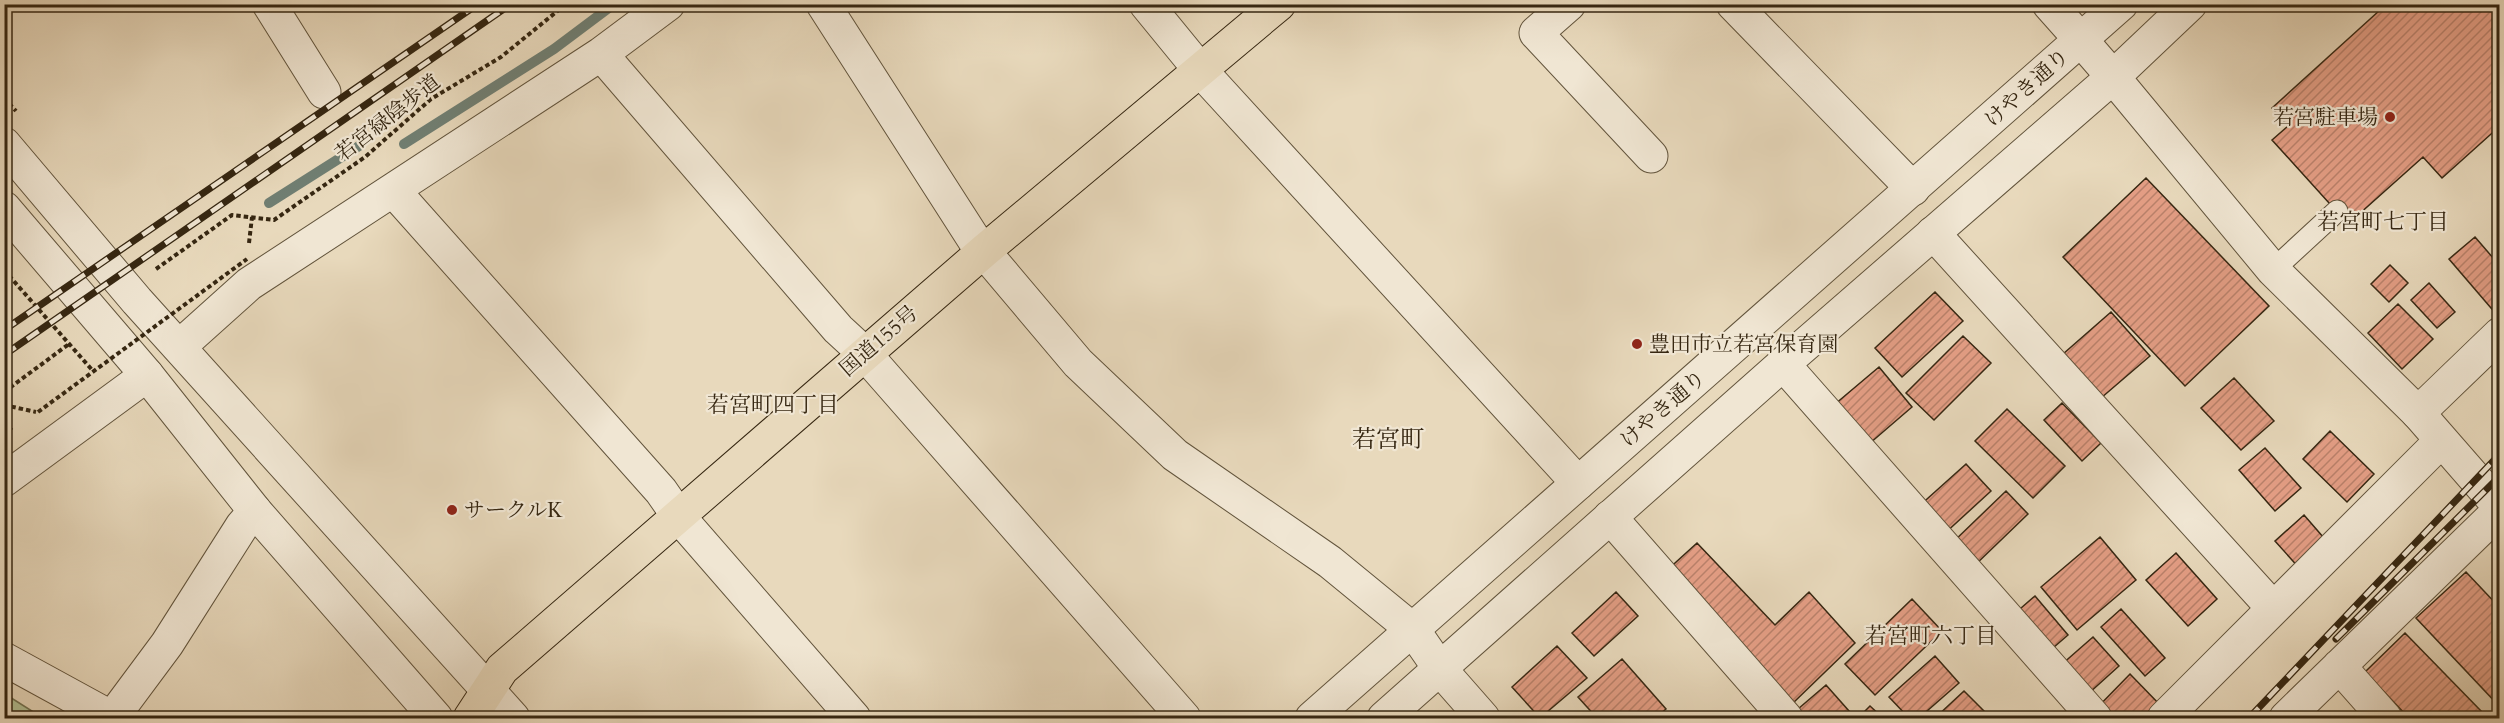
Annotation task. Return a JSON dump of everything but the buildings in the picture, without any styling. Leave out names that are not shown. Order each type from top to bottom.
[{"type":"highway","name":"国道155号","points":[[471,718],[502,669],[679,517],[864,353],[1279,4]]},
{"type":"street","points":[[269,4],[324,92]]},
{"type":"street","points":[[180,346],[249,284],[601,54],[668,4]]},
{"type":"street","points":[[823,4],[975,241],[1078,363],[1175,455],[1330,562],[1413,630],[1440,669],[1483,718]]},
{"type":"street","points":[[1146,4],[1200,70],[1578,483]]},
{"type":"street","points":[[1569,4],[1536,33],[1651,156]]},
{"type":"street","points":[[1733,4],[1912,189]]},
{"type":"street","points":[[2049,4],[2113,77],[2273,270],[2418,413],[2499,508],[2286,718]]},
{"type":"street","name":"けやき通り","points":[[1312,718],[2121,4]]},
{"type":"street","points":[[1384,718],[1782,364],[2113,77],[2190,4]]},
{"type":"street","points":[[601,54],[838,329],[864,353],[1184,718]]},
{"type":"street","points":[[4,144],[137,301],[180,346],[285,467],[513,718]]},
{"type":"street","points":[[393,190],[661,491],[679,517],[854,718]]},
{"type":"street","points":[[4,208],[147,375],[255,510],[436,718]]},
{"type":"street","points":[[1933,233],[2273,608]]},
{"type":"street","points":[[2418,413],[2499,334]]},
{"type":"street","points":[[1782,364],[2095,718]]},
{"type":"street","points":[[4,480],[147,375]]},
{"type":"street","points":[[2164,718],[2441,441]]},
{"type":"street","points":[[4,659],[112,718],[166,644],[242,526],[255,510]]},
{"type":"street","points":[[1610,517],[1785,718]]},
{"type":"street","points":[[2339,666],[2385,718]]},
{"type":"lane","points":[[2273,270],[2337,211]]},
{"type":"path","name":"若宮緑陰歩道","points":[[153,271],[232,215],[274,220],[365,157],[431,99],[501,57],[566,4]]},
{"type":"path","points":[[4,405],[38,412],[247,259],[252,218]]},
{"type":"path","points":[[4,392],[69,344]]},
{"type":"green space","points":[[5,694],[43,718],[5,718]]},
{"type":"waterway","points":[[404,144],[554,49],[614,4]]},
{"type":"waterway","points":[[269,203],[359,146]]},
{"type":"railway","points":[[4,330],[478,4]]},
{"type":"railway","points":[[4,355],[511,4]]},
{"type":"railway","points":[[2249,718],[2500,454]]},
{"type":"railway","points":[[2336,639],[2500,476]]},
{"type":"place","name":"若宮駐車場","points":[[2390,117]]},
{"type":"place","name":"豊田市立若宮保育園","points":[[1637,344]]},
{"type":"place","name":"サークルK","points":[[452,510]]},
{"type":"district","name":"若宮町七丁目","points":[[2383,222]]},
{"type":"district","name":"若宮町四丁目","points":[[773,405]]},
{"type":"district","name":"若宮町","points":[[1388,439]]},
{"type":"district","name":"若宮町六丁目","points":[[1931,636]]}]
